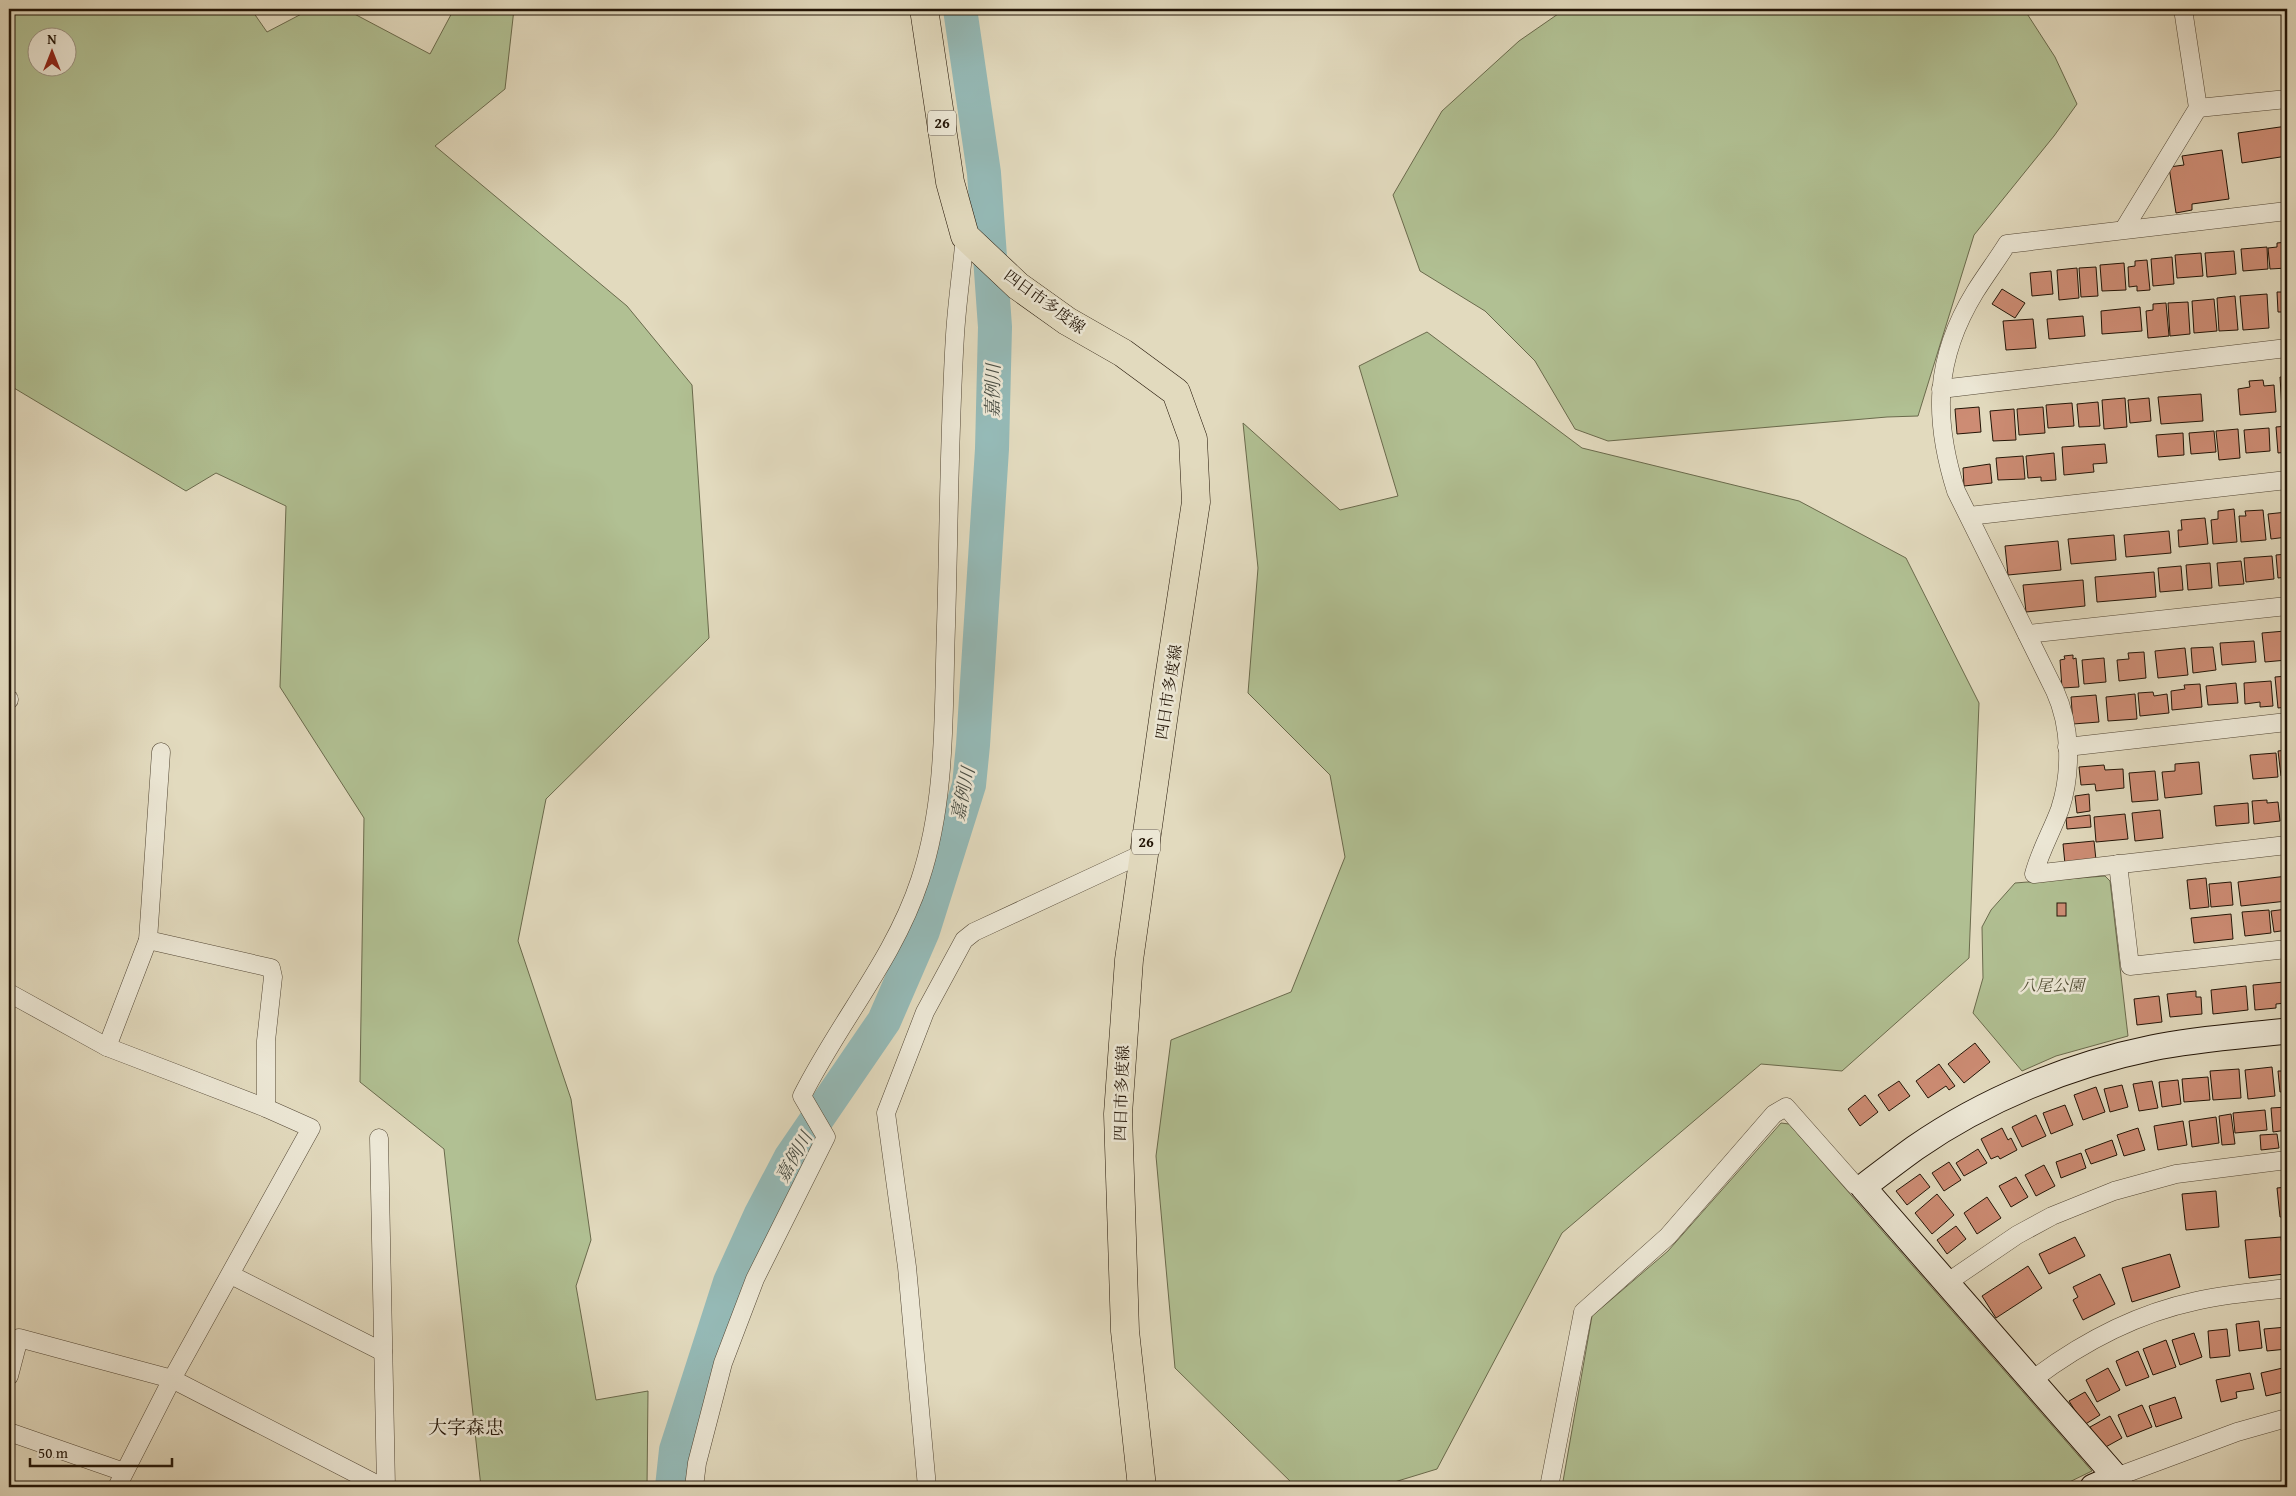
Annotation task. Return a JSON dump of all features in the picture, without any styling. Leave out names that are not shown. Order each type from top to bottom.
[{"type":"main road","name":"26","points":[[924,9],[950,182],[965,236]]},
{"type":"main road","name":"四日市多度線","points":[[965,236],[1018,286],[1067,321],[1123,353],[1176,392],[1193,439],[1196,502],[1129,960],[1118,1114],[1125,1331],[1142,1487]]},
{"type":"street","points":[[2124,229],[2198,108],[2183,9]]},
{"type":"street","points":[[2198,108],[2287,99]]},
{"type":"street","points":[[2287,211],[2007,244],[1964,314],[1946,361],[1941,388],[1940,424],[1944,448],[1956,491],[2027,634],[2060,704],[2064,719],[2067,747],[2067,781],[2057,815],[2040,852],[2034,874],[2287,845]]},
{"type":"street","points":[[694,1487],[697,1463],[723,1363],[755,1279],[826,1137],[802,1096],[814,1072],[889,953],[920,881],[932,839],[939,793],[944,719],[955,335],[965,236]]},
{"type":"street","points":[[1941,388],[2287,348]]},
{"type":"street","points":[[1969,516],[2287,480]]},
{"type":"street","points":[[2027,634],[2287,606]]},
{"type":"street","points":[[2067,747],[2287,722]]},
{"type":"street","points":[[107,1047],[148,940],[161,752]]},
{"type":"street","points":[[927,1487],[907,1267],[886,1113],[925,1012],[964,940],[974,932],[1144,853]]},
{"type":"street","points":[[2118,864],[2130,966],[2287,949]]},
{"type":"street","points":[[148,940],[271,968],[273,977],[266,1041],[266,1108]]},
{"type":"street","points":[[9,993],[107,1047],[266,1108],[311,1128],[172,1379],[121,1480],[9,1432]]},
{"type":"street","points":[[1863,1187],[1915,1148],[1981,1109],[2061,1074],[2151,1048],[2287,1031]]},
{"type":"street","points":[[1549,1487],[1583,1312],[1668,1236],[1774,1114],[1786,1107],[1854,1184],[1863,1187],[1948,1282],[2118,1482]]},
{"type":"street","points":[[9,1376],[19,1338],[172,1379],[384,1487],[379,1138]]},
{"type":"street","points":[[1948,1282],[2017,1235],[2052,1216],[2114,1191],[2176,1174],[2287,1160]]},
{"type":"street","points":[[231,1275],[383,1352]]},
{"type":"street","points":[[2032,1380],[2059,1359],[2096,1337],[2158,1312],[2196,1300],[2287,1288]]},
{"type":"street","points":[[2093,1487],[2118,1482],[2236,1432],[2287,1418]]},
{"type":"green space","points":[[9,9],[251,9],[267,32],[311,9],[345,9],[430,54],[454,9],[514,9],[505,89],[435,146],[627,306],[692,385],[709,638],[546,799],[518,941],[571,1099],[591,1240],[576,1286],[596,1400],[648,1391],[647,1487],[481,1487],[444,1149],[360,1082],[364,818],[280,687],[286,506],[216,473],[186,491],[9,385]]},
{"type":"green space","points":[[1589,9],[2024,9],[2055,57],[2077,104],[2054,136],[1974,235],[1918,416],[1608,441],[1575,429],[1535,361],[1485,311],[1420,271],[1393,195],[1442,111],[1519,41],[1558,14]]},
{"type":"green space","points":[[1427,332],[1582,448],[1799,501],[1906,558],[1979,703],[1969,958],[1842,1071],[1761,1064],[1562,1233],[1437,1469],[1378,1487],[1296,1487],[1175,1368],[1156,1156],[1171,1040],[1291,992],[1345,857],[1330,775],[1248,693],[1258,568],[1243,423],[1340,510],[1398,496],[1359,366]]},
{"type":"green space","name":"八尾公園","points":[[2105,876],[2110,881],[2128,1036],[2056,1056],[2022,1071],[1973,1013],[1983,978],[1982,927],[1991,910],[2015,883]]},
{"type":"green space","points":[[1781,1123],[1789,1124],[2092,1471],[2059,1487],[1562,1487],[1592,1316],[1668,1251]]},
{"type":"building","points":[[2287,126],[2287,156],[2242,163],[2238,133]]},
{"type":"building","points":[[2222,150],[2229,199],[2192,204],[2192,210],[2176,213],[2169,167],[2184,165],[2182,156]]},
{"type":"building","points":[[2287,242],[2287,268],[2270,269],[2268,248],[2277,247],[2277,243]]},
{"type":"building","points":[[2267,247],[2268,269],[2243,271],[2241,249]]},
{"type":"building","points":[[2234,251],[2236,274],[2207,277],[2205,253]]},
{"type":"building","points":[[2201,253],[2203,276],[2177,278],[2175,255]]},
{"type":"building","points":[[2172,257],[2174,284],[2153,286],[2151,259]]},
{"type":"building","points":[[2147,260],[2150,290],[2137,291],[2137,286],[2129,287],[2128,267],[2135,266],[2135,261]]},
{"type":"building","points":[[2124,263],[2126,290],[2102,291],[2100,265]]},
{"type":"building","points":[[2096,267],[2098,296],[2081,297],[2079,268]]},
{"type":"building","points":[[2077,268],[2079,298],[2059,300],[2057,270]]},
{"type":"building","points":[[2051,271],[2053,294],[2032,296],[2030,273]]},
{"type":"building","points":[[2002,289],[2025,303],[2015,318],[1992,304]]},
{"type":"building","points":[[2277,292],[2287,292],[2287,312],[2278,312]]},
{"type":"building","points":[[2267,294],[2269,328],[2243,330],[2240,296]]},
{"type":"building","points":[[2235,296],[2238,330],[2219,331],[2217,298]]},
{"type":"building","points":[[2214,299],[2217,331],[2194,333],[2192,301]]},
{"type":"building","points":[[2188,302],[2190,334],[2170,336],[2168,303]]},
{"type":"building","points":[[2166,303],[2169,336],[2148,338],[2146,311],[2153,310],[2153,304]]},
{"type":"building","points":[[2140,307],[2142,331],[2102,334],[2101,311]]},
{"type":"building","points":[[2083,316],[2085,336],[2049,339],[2047,319]]},
{"type":"building","points":[[2033,319],[2036,348],[2006,350],[2003,321]]},
{"type":"building","points":[[2280,377],[2287,377],[2287,409],[2282,409]]},
{"type":"building","points":[[2263,380],[2264,386],[2274,385],[2276,412],[2240,415],[2238,389],[2250,387],[2249,381]]},
{"type":"building","points":[[2201,394],[2203,421],[2161,424],[2158,397]]},
{"type":"building","points":[[2125,398],[2127,427],[2104,429],[2102,400]]},
{"type":"building","points":[[2149,398],[2151,421],[2130,423],[2128,400]]},
{"type":"building","points":[[2098,402],[2100,426],[2079,427],[2077,404]]},
{"type":"building","points":[[2072,403],[2074,426],[2048,428],[2046,405]]},
{"type":"building","points":[[1979,407],[1981,432],[1957,434],[1955,409]]},
{"type":"building","points":[[2043,407],[2045,433],[2019,435],[2017,409]]},
{"type":"building","points":[[2014,409],[2016,440],[1993,441],[1990,411]]},
{"type":"building","points":[[2287,426],[2287,452],[2278,453],[2276,427]]},
{"type":"building","points":[[2269,428],[2270,451],[2246,453],[2244,430]]},
{"type":"building","points":[[2238,429],[2240,458],[2219,460],[2216,431]]},
{"type":"building","points":[[2214,431],[2216,452],[2191,454],[2189,433]]},
{"type":"building","points":[[2183,433],[2184,455],[2158,457],[2156,435]]},
{"type":"building","points":[[2105,444],[2107,463],[2093,464],[2094,472],[2064,475],[2062,447]]},
{"type":"building","points":[[2054,453],[2056,480],[2041,481],[2041,477],[2028,478],[2026,456]]},
{"type":"building","points":[[2023,456],[2025,479],[1998,480],[1996,458]]},
{"type":"building","points":[[1990,464],[1992,483],[1964,486],[1963,468]]},
{"type":"building","points":[[2234,509],[2237,542],[2213,544],[2211,520],[2218,519],[2218,511]]},
{"type":"building","points":[[2263,510],[2266,540],[2241,542],[2239,516],[2246,516],[2245,511]]},
{"type":"building","points":[[2287,512],[2287,537],[2271,539],[2268,514]]},
{"type":"building","points":[[2205,518],[2208,544],[2179,547],[2178,530],[2182,530],[2181,520]]},
{"type":"building","points":[[2169,531],[2171,553],[2126,557],[2124,535]]},
{"type":"building","points":[[2114,535],[2116,560],[2071,564],[2068,539]]},
{"type":"building","points":[[2058,541],[2061,570],[2008,575],[2005,546]]},
{"type":"building","points":[[2287,554],[2287,577],[2278,578],[2276,555]]},
{"type":"building","points":[[2272,556],[2274,579],[2246,582],[2244,558]]},
{"type":"building","points":[[2241,561],[2244,584],[2219,586],[2217,563]]},
{"type":"building","points":[[2210,563],[2212,588],[2188,590],[2186,565]]},
{"type":"building","points":[[2181,566],[2183,590],[2160,592],[2158,568]]},
{"type":"building","points":[[2154,572],[2156,597],[2097,602],[2095,577]]},
{"type":"building","points":[[2083,580],[2085,606],[2026,612],[2023,585]]},
{"type":"building","points":[[2285,631],[2287,660],[2265,662],[2262,633]]},
{"type":"building","points":[[2254,641],[2256,662],[2222,665],[2220,643]]},
{"type":"building","points":[[2213,647],[2216,670],[2193,673],[2191,648]]},
{"type":"building","points":[[2185,648],[2188,675],[2158,678],[2155,651]]},
{"type":"building","points":[[2144,652],[2146,678],[2119,681],[2117,660],[2129,659],[2128,653]]},
{"type":"building","points":[[2073,655],[2073,659],[2076,658],[2079,687],[2062,688],[2060,660],[2065,659],[2064,656]]},
{"type":"building","points":[[2104,658],[2106,682],[2084,684],[2082,660]]},
{"type":"building","points":[[2287,676],[2287,707],[2278,708],[2275,677]]},
{"type":"building","points":[[2271,681],[2273,706],[2260,707],[2260,702],[2245,704],[2244,683]]},
{"type":"building","points":[[2236,683],[2238,703],[2208,705],[2206,686]]},
{"type":"building","points":[[2200,684],[2202,707],[2172,710],[2171,691],[2185,689],[2184,685]]},
{"type":"building","points":[[2153,692],[2154,696],[2167,694],[2169,713],[2140,716],[2138,693]]},
{"type":"building","points":[[2135,694],[2137,719],[2108,721],[2106,697]]},
{"type":"building","points":[[2096,695],[2099,722],[2073,724],[2071,697]]},
{"type":"building","points":[[2287,750],[2287,776],[2281,776],[2278,751]]},
{"type":"building","points":[[2276,753],[2278,777],[2253,779],[2250,755]]},
{"type":"building","points":[[2199,762],[2202,794],[2165,798],[2162,772],[2175,771],[2175,764]]},
{"type":"building","points":[[2104,765],[2105,770],[2123,769],[2124,788],[2096,791],[2095,784],[2081,785],[2079,767]]},
{"type":"building","points":[[2155,771],[2158,800],[2132,802],[2129,773]]},
{"type":"building","points":[[2089,794],[2090,811],[2077,813],[2075,796]]},
{"type":"building","points":[[2267,800],[2267,803],[2278,802],[2280,821],[2254,824],[2252,801]]},
{"type":"building","points":[[2248,803],[2249,823],[2216,826],[2214,806]]},
{"type":"building","points":[[2160,810],[2163,838],[2135,841],[2132,813]]},
{"type":"building","points":[[2125,814],[2128,839],[2096,842],[2094,817]]},
{"type":"building","points":[[2090,815],[2091,827],[2067,829],[2066,818]]},
{"type":"building","points":[[2094,841],[2096,860],[2065,864],[2063,844]]},
{"type":"building","points":[[2287,876],[2287,901],[2241,906],[2238,882]]},
{"type":"building","points":[[2206,878],[2209,907],[2190,909],[2187,880]]},
{"type":"building","points":[[2231,882],[2233,905],[2211,907],[2209,884]]},
{"type":"building","points":[[2057,903],[2066,903],[2066,916],[2057,916]]},
{"type":"building","points":[[2287,909],[2287,930],[2274,932],[2271,911]]},
{"type":"building","points":[[2269,910],[2271,933],[2245,936],[2242,912]]},
{"type":"building","points":[[2231,914],[2233,939],[2194,943],[2191,918]]},
{"type":"building","points":[[2284,982],[2286,1003],[2276,1004],[2276,1008],[2255,1010],[2253,985]]},
{"type":"building","points":[[2246,986],[2248,1010],[2213,1014],[2211,990]]},
{"type":"building","points":[[2196,991],[2196,997],[2201,997],[2202,1014],[2170,1017],[2167,994]]},
{"type":"building","points":[[2159,996],[2162,1022],[2137,1025],[2134,999]]},
{"type":"building","points":[[1975,1043],[1990,1062],[1964,1083],[1948,1064]]},
{"type":"building","points":[[1939,1064],[1955,1086],[1949,1090],[1946,1086],[1928,1098],[1916,1081]]},
{"type":"building","points":[[2286,1065],[2287,1091],[2280,1092],[2278,1071],[2286,1071]]},
{"type":"building","points":[[2272,1067],[2275,1096],[2248,1099],[2245,1070]]},
{"type":"building","points":[[2239,1069],[2241,1098],[2213,1100],[2210,1071]]},
{"type":"building","points":[[2208,1077],[2210,1100],[2184,1102],[2182,1079]]},
{"type":"building","points":[[2178,1080],[2181,1104],[2162,1107],[2159,1082]]},
{"type":"building","points":[[1899,1081],[1910,1096],[1889,1111],[1878,1095]]},
{"type":"building","points":[[2152,1081],[2158,1108],[2139,1111],[2133,1084]]},
{"type":"building","points":[[2122,1085],[2128,1107],[2110,1112],[2104,1089]]},
{"type":"building","points":[[2096,1087],[2105,1112],[2083,1120],[2074,1095]]},
{"type":"building","points":[[1865,1095],[1878,1112],[1860,1126],[1848,1109]]},
{"type":"building","points":[[2065,1105],[2073,1125],[2051,1134],[2043,1113]]},
{"type":"building","points":[[2287,1107],[2287,1130],[2273,1132],[2271,1108]]},
{"type":"building","points":[[2265,1110],[2267,1130],[2235,1133],[2233,1113]]},
{"type":"building","points":[[2231,1114],[2235,1144],[2222,1145],[2219,1116]]},
{"type":"building","points":[[2036,1115],[2046,1136],[2022,1147],[2012,1127]]},
{"type":"building","points":[[2216,1117],[2219,1143],[2192,1147],[2189,1121]]},
{"type":"building","points":[[2183,1121],[2187,1145],[2158,1150],[2154,1126]]},
{"type":"building","points":[[2002,1128],[2008,1140],[2011,1138],[2017,1150],[2000,1159],[1998,1156],[1991,1159],[1981,1139]]},
{"type":"building","points":[[2138,1128],[2145,1150],[2124,1156],[2117,1135]]},
{"type":"building","points":[[2277,1134],[2279,1148],[2261,1150],[2260,1135]]},
{"type":"building","points":[[2112,1140],[2117,1155],[2091,1164],[2085,1150]]},
{"type":"building","points":[[1978,1149],[1987,1163],[1964,1176],[1956,1163]]},
{"type":"building","points":[[2081,1153],[2086,1168],[2061,1178],[2056,1162]]},
{"type":"building","points":[[1949,1162],[1961,1180],[1944,1191],[1932,1173]]},
{"type":"building","points":[[2044,1165],[2055,1186],[2036,1196],[2025,1175]]},
{"type":"building","points":[[1920,1174],[1930,1187],[1907,1205],[1896,1191]]},
{"type":"building","points":[[2016,1177],[2028,1197],[2011,1207],[1999,1186]]},
{"type":"building","points":[[2287,1187],[2287,1217],[2280,1217],[2277,1188]]},
{"type":"building","points":[[2216,1191],[2219,1227],[2186,1230],[2182,1194]]},
{"type":"building","points":[[1937,1194],[1954,1215],[1932,1234],[1915,1213]]},
{"type":"building","points":[[1987,1197],[2001,1218],[1977,1234],[1964,1213]]},
{"type":"building","points":[[1956,1226],[1966,1239],[1947,1254],[1937,1240]]},
{"type":"building","points":[[2075,1237],[2085,1256],[2049,1274],[2039,1254]]},
{"type":"building","points":[[2281,1237],[2285,1274],[2249,1278],[2245,1240]]},
{"type":"building","points":[[2170,1254],[2180,1287],[2132,1302],[2122,1268]]},
{"type":"building","points":[[2028,1266],[2042,1288],[1996,1318],[1982,1296]]},
{"type":"building","points":[[2100,1274],[2115,1304],[2083,1320],[2073,1300],[2078,1297],[2073,1287]]},
{"type":"building","points":[[2259,1321],[2262,1348],[2239,1351],[2236,1324]]},
{"type":"building","points":[[2287,1327],[2287,1349],[2267,1351],[2264,1329]]},
{"type":"building","points":[[2227,1329],[2230,1356],[2210,1358],[2208,1331]]},
{"type":"building","points":[[2194,1333],[2202,1357],[2180,1365],[2172,1340]]},
{"type":"building","points":[[2166,1340],[2176,1367],[2153,1375],[2143,1349]]},
{"type":"building","points":[[2138,1351],[2149,1377],[2126,1386],[2116,1361]]},
{"type":"building","points":[[2287,1367],[2287,1391],[2266,1396],[2261,1373]]},
{"type":"building","points":[[2108,1368],[2120,1390],[2097,1402],[2086,1380]]},
{"type":"building","points":[[2250,1373],[2254,1389],[2236,1392],[2237,1398],[2221,1402],[2216,1380]]},
{"type":"building","points":[[2085,1392],[2100,1415],[2084,1425],[2069,1401]]},
{"type":"building","points":[[2175,1397],[2182,1418],[2156,1427],[2149,1406]]},
{"type":"building","points":[[2142,1405],[2152,1427],[2127,1437],[2118,1415]]},
{"type":"building","points":[[2110,1416],[2122,1438],[2102,1449],[2090,1427]]},
{"type":"waterway","name":"嘉例川","points":[[672,1487],[676,1450],[730,1282],[760,1216],[791,1157],[884,1021],[923,931],[969,785],[992,449],[995,327],[984,173],[960,9]]},
{"type":"district","name":"大字森忠","points":[[466,1427]]}]
